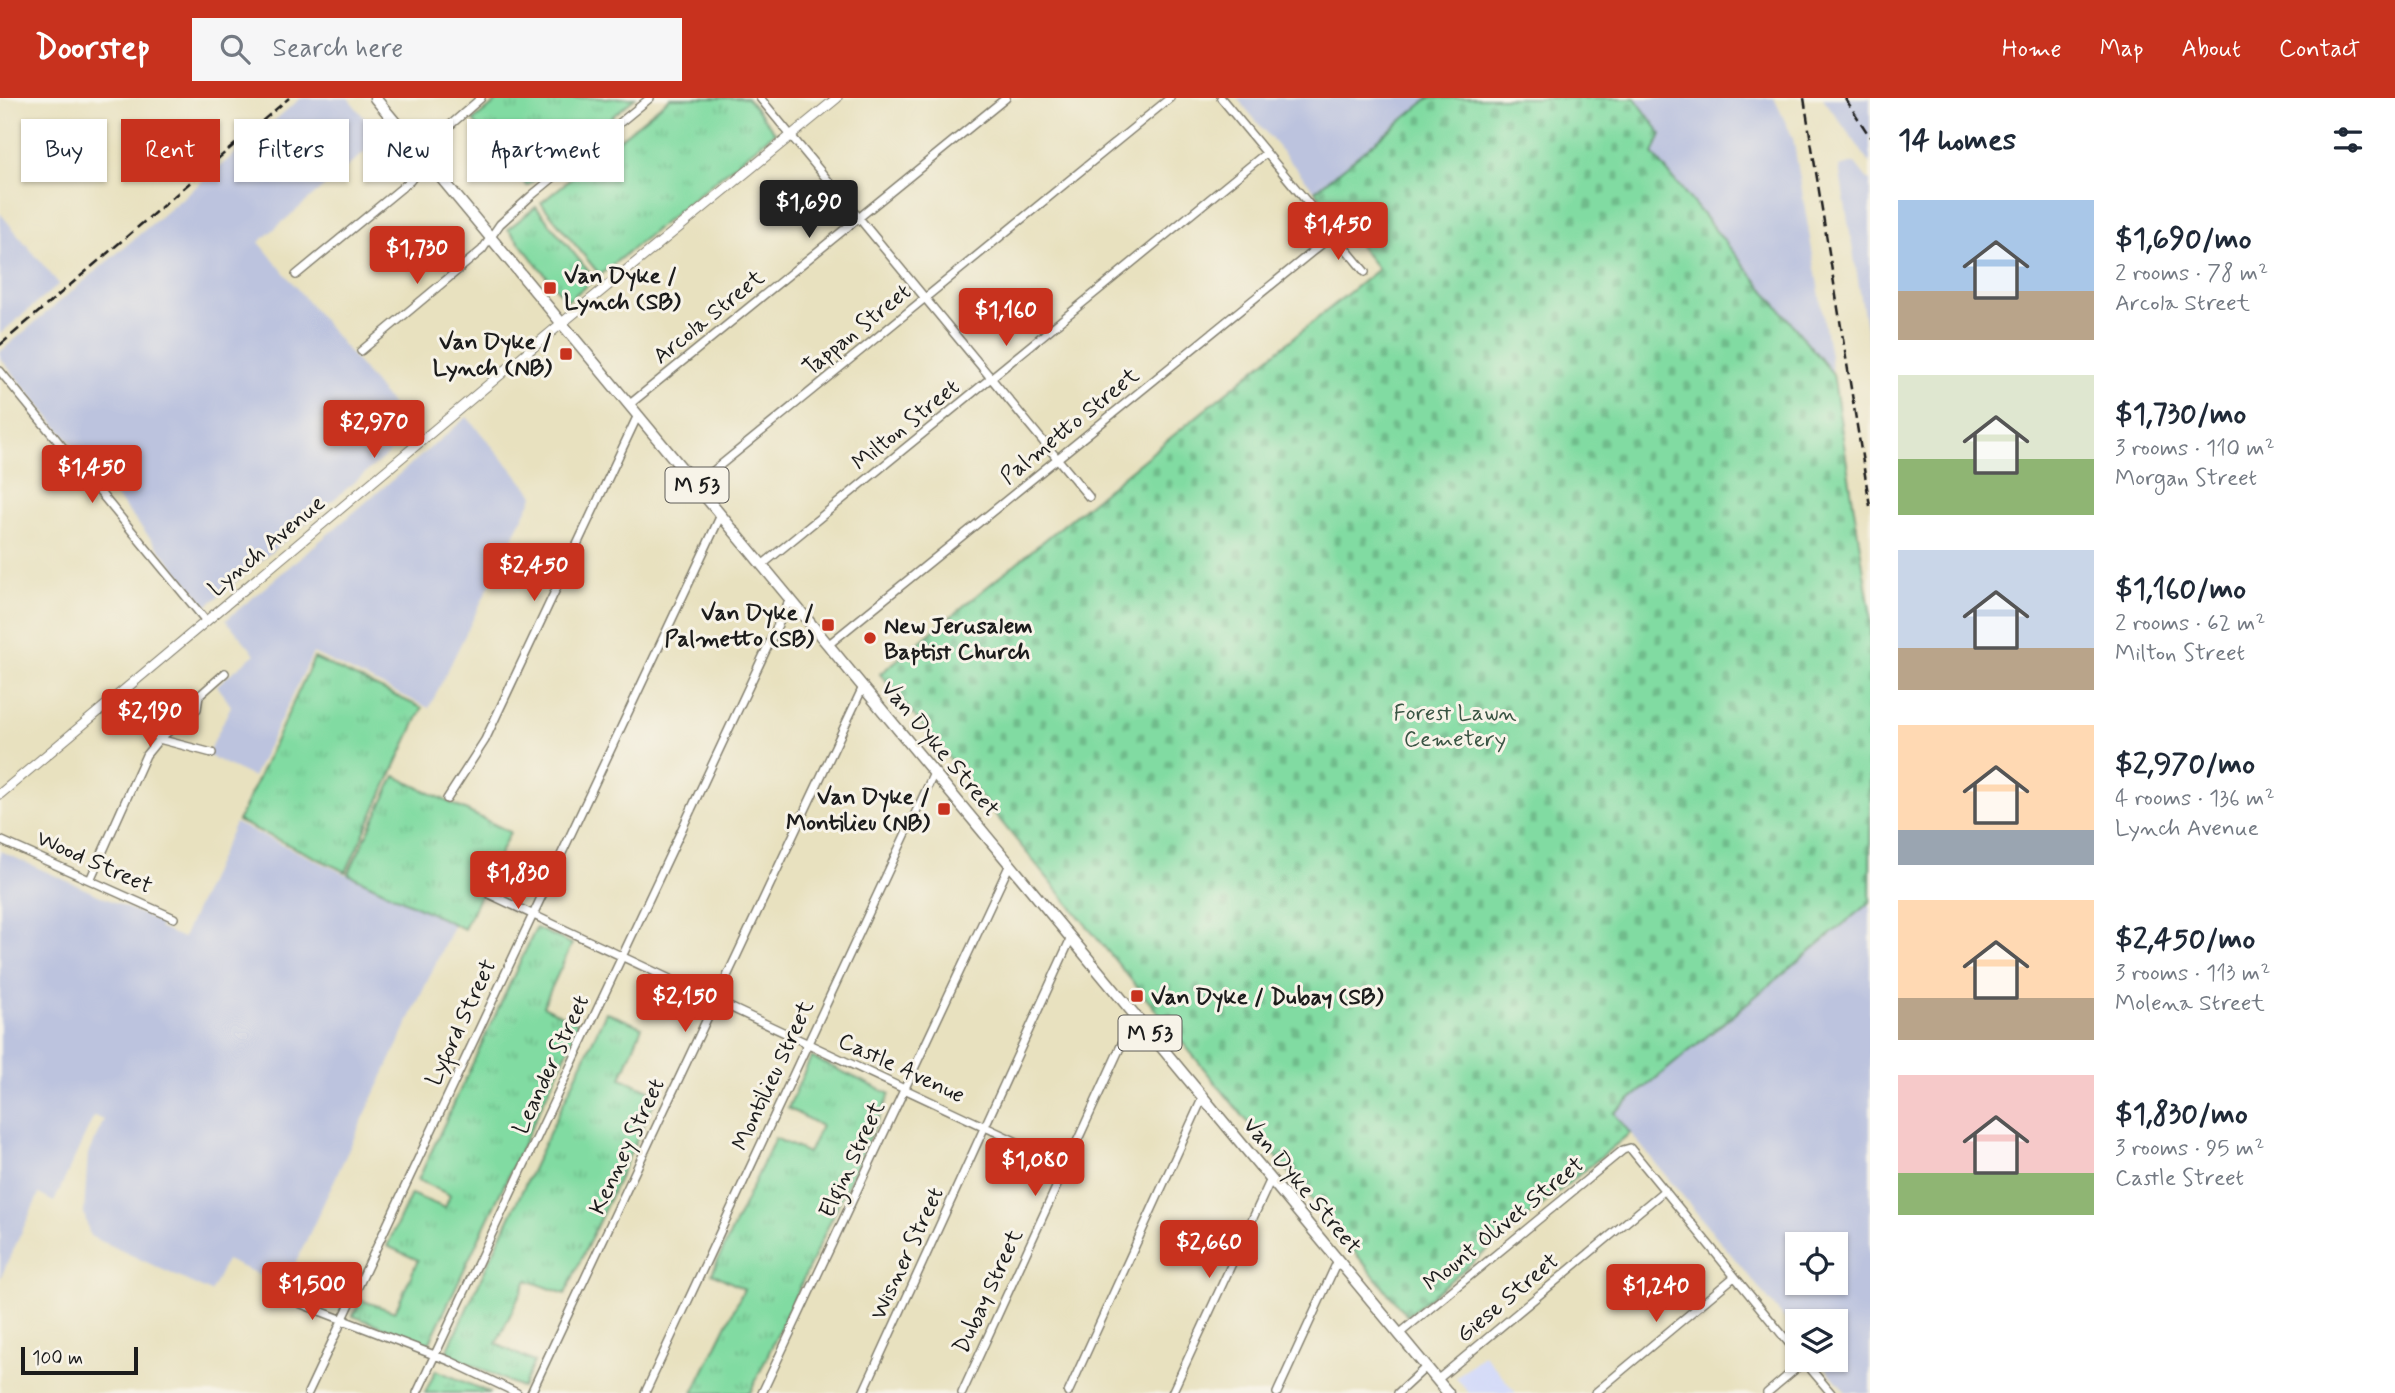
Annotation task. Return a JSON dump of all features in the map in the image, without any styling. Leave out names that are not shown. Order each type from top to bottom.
[{"type":"main road","name":"Van Dyke Street","points":[[375,98],[393,119]]},
{"type":"main road","name":"Van Dyke Street","points":[[446,182],[1448,1393]]},
{"type":"street","points":[[453,122],[481,98]]},
{"type":"street","points":[[361,351],[491,239],[500,224],[531,196],[650,98]]},
{"type":"street","points":[[760,98],[1089,497]]},
{"type":"street","name":"Lynch Avenue","points":[[0,794],[562,323],[837,98]]},
{"type":"street","name":"Arcola Street","points":[[630,404],[1006,98]]},
{"type":"street","name":"Tappan Street","points":[[696,485],[1170,98]]},
{"type":"street","points":[[1221,98],[1364,272]]},
{"type":"street","name":"Milton Street","points":[[762,565],[1266,153]]},
{"type":"street","points":[[296,275],[409,182]]},
{"type":"street","name":"Palmetto Street","points":[[828,645],[1334,234]]},
{"type":"street","points":[[0,371],[206,621]]},
{"type":"street","points":[[447,799],[485,740],[638,415]]},
{"type":"street","name":"Lyford Street","points":[[307,1393],[721,515]]},
{"type":"street","name":"Leander Street","points":[[417,1393],[790,599]]},
{"type":"street","points":[[90,880],[146,755],[159,739],[197,709],[199,696],[225,673]]},
{"type":"street","name":"Kenney Street","points":[[531,1393],[863,687]]},
{"type":"street","points":[[117,696],[159,739],[212,753]]},
{"type":"street","name":"Montilieu Street","points":[[645,1393],[934,773]]},
{"type":"street","name":"Wood Street","points":[[0,840],[174,918]]},
{"type":"street","name":"Elgin Street","points":[[762,1393],[1010,864]]},
{"type":"street","name":"Castle Avenue","points":[[489,894],[1066,1165]]},
{"type":"street","name":"Wisner Street","points":[[863,1393],[1071,938]]},
{"type":"street","name":"Dubay Street","points":[[962,1393],[1135,1015]]},
{"type":"street","points":[[1068,1393],[1203,1097]]},
{"type":"street","name":"Mount Olivet Street","points":[[1399,1334],[1623,1150],[1632,1149],[1665,1190]]},
{"type":"street","points":[[1172,1393],[1271,1179]]},
{"type":"street","points":[[1665,1190],[1785,1339]]},
{"type":"street","name":"Giese Street","points":[[1437,1380],[1665,1190]]},
{"type":"street","points":[[1277,1393],[1338,1260]]},
{"type":"street","points":[[1595,1393],[1734,1277]]},
{"type":"street","points":[[291,1300],[435,1356],[517,1393]]},
{"type":"street","points":[[1398,1393],[1426,1367]]},
{"type":"street","points":[[1767,1393],[1791,1372]]},
{"type":"street","points":[[1813,1372],[1830,1393]]},
{"type":"shaded area","points":[[301,98],[348,98],[365,119],[363,119],[363,153],[349,165],[349,119],[276,119]]},
{"type":"shaded area","points":[[1237,98],[1429,98],[1315,191]]},
{"type":"shaded area","points":[[1635,98],[1774,98],[1793,138],[1833,374],[1653,154],[1661,134]]},
{"type":"shaded area","points":[[1823,98],[1870,98],[1870,164],[1858,146]]},
{"type":"shaded area","points":[[234,155],[234,182],[329,182],[259,242],[414,432],[207,606],[0,358],[0,352],[201,182],[220,182],[220,166]]},
{"type":"shaded area","points":[[1855,163],[1870,182],[1870,352],[1839,167]]},
{"type":"shaded area","points":[[0,213],[59,284],[0,334]]},
{"type":"shaded area","points":[[467,417],[534,495],[429,708],[313,653],[253,777],[207,755],[231,706],[217,685],[255,654],[226,620]]},
{"type":"shaded area","points":[[235,823],[454,924],[285,1286],[226,1260],[211,1292],[90,1236],[84,1213],[88,1154],[104,1120],[94,1116],[54,1202],[39,1194],[0,1279],[0,851],[161,923],[159,928],[183,938]]},
{"type":"shaded area","points":[[1870,903],[1870,1393],[1847,1393],[1829,1372],[1848,1372],[1848,1309],[1785,1309],[1785,1320],[1614,1113]]},
{"type":"shaded area","points":[[1484,1354],[1516,1393],[1469,1393],[1456,1377]]},
{"type":"green space","points":[[501,98],[635,98],[609,119],[475,119]]},
{"type":"green space","points":[[670,98],[747,98],[775,132],[600,275],[541,203],[567,182],[624,182],[624,135]]},
{"type":"green space","name":"Forest Lawn Cemetery","points":[[1429,98],[1635,98],[1661,134],[1653,154],[1833,374],[1870,611],[1870,902],[1614,1113],[1630,1133],[1407,1316],[880,674],[1378,269],[1315,191]]},
{"type":"green space","points":[[536,207],[595,279],[567,301],[508,229]]},
{"type":"green space","points":[[314,658],[422,708],[346,872],[238,821]]},
{"type":"green space","points":[[395,776],[510,832],[464,929],[348,874]]},
{"type":"green space","points":[[536,928],[572,944],[543,1006],[580,1024],[429,1344],[353,1316],[361,1300],[395,1312],[418,1260],[387,1246],[411,1194],[445,1208],[450,1195],[418,1180]]},
{"type":"green space","points":[[606,1012],[642,1027],[621,1078],[658,1094],[565,1294],[527,1280],[496,1344],[534,1362],[522,1388],[446,1353]]},
{"type":"green space","points":[[811,1057],[890,1094],[750,1393],[693,1393],[744,1289],[712,1273],[775,1138],[808,1153],[821,1126],[788,1108]]},
{"type":"green space","points":[[436,1370],[490,1393],[425,1393]]},
{"type":"railway","points":[[0,345],[289,98]]},
{"type":"railway","points":[[1804,98],[1870,506]]},
{"type":"railway","points":[[1845,98],[1870,137]]},
{"type":"place","name":"Van Dyke / Lynch (SB)","points":[[550,288]]},
{"type":"place","name":"Van Dyke / Lynch (NB)","points":[[566,354]]},
{"type":"place","name":"Van Dyke / Palmetto (SB)","points":[[828,625]]},
{"type":"place","name":"New Jerusalem Baptist Church","points":[[870,638]]},
{"type":"place","name":"Van Dyke / Montilieu (NB)","points":[[944,809]]},
{"type":"place","name":"Van Dyke / Dubay (SB)","points":[[1137,996]]}]
